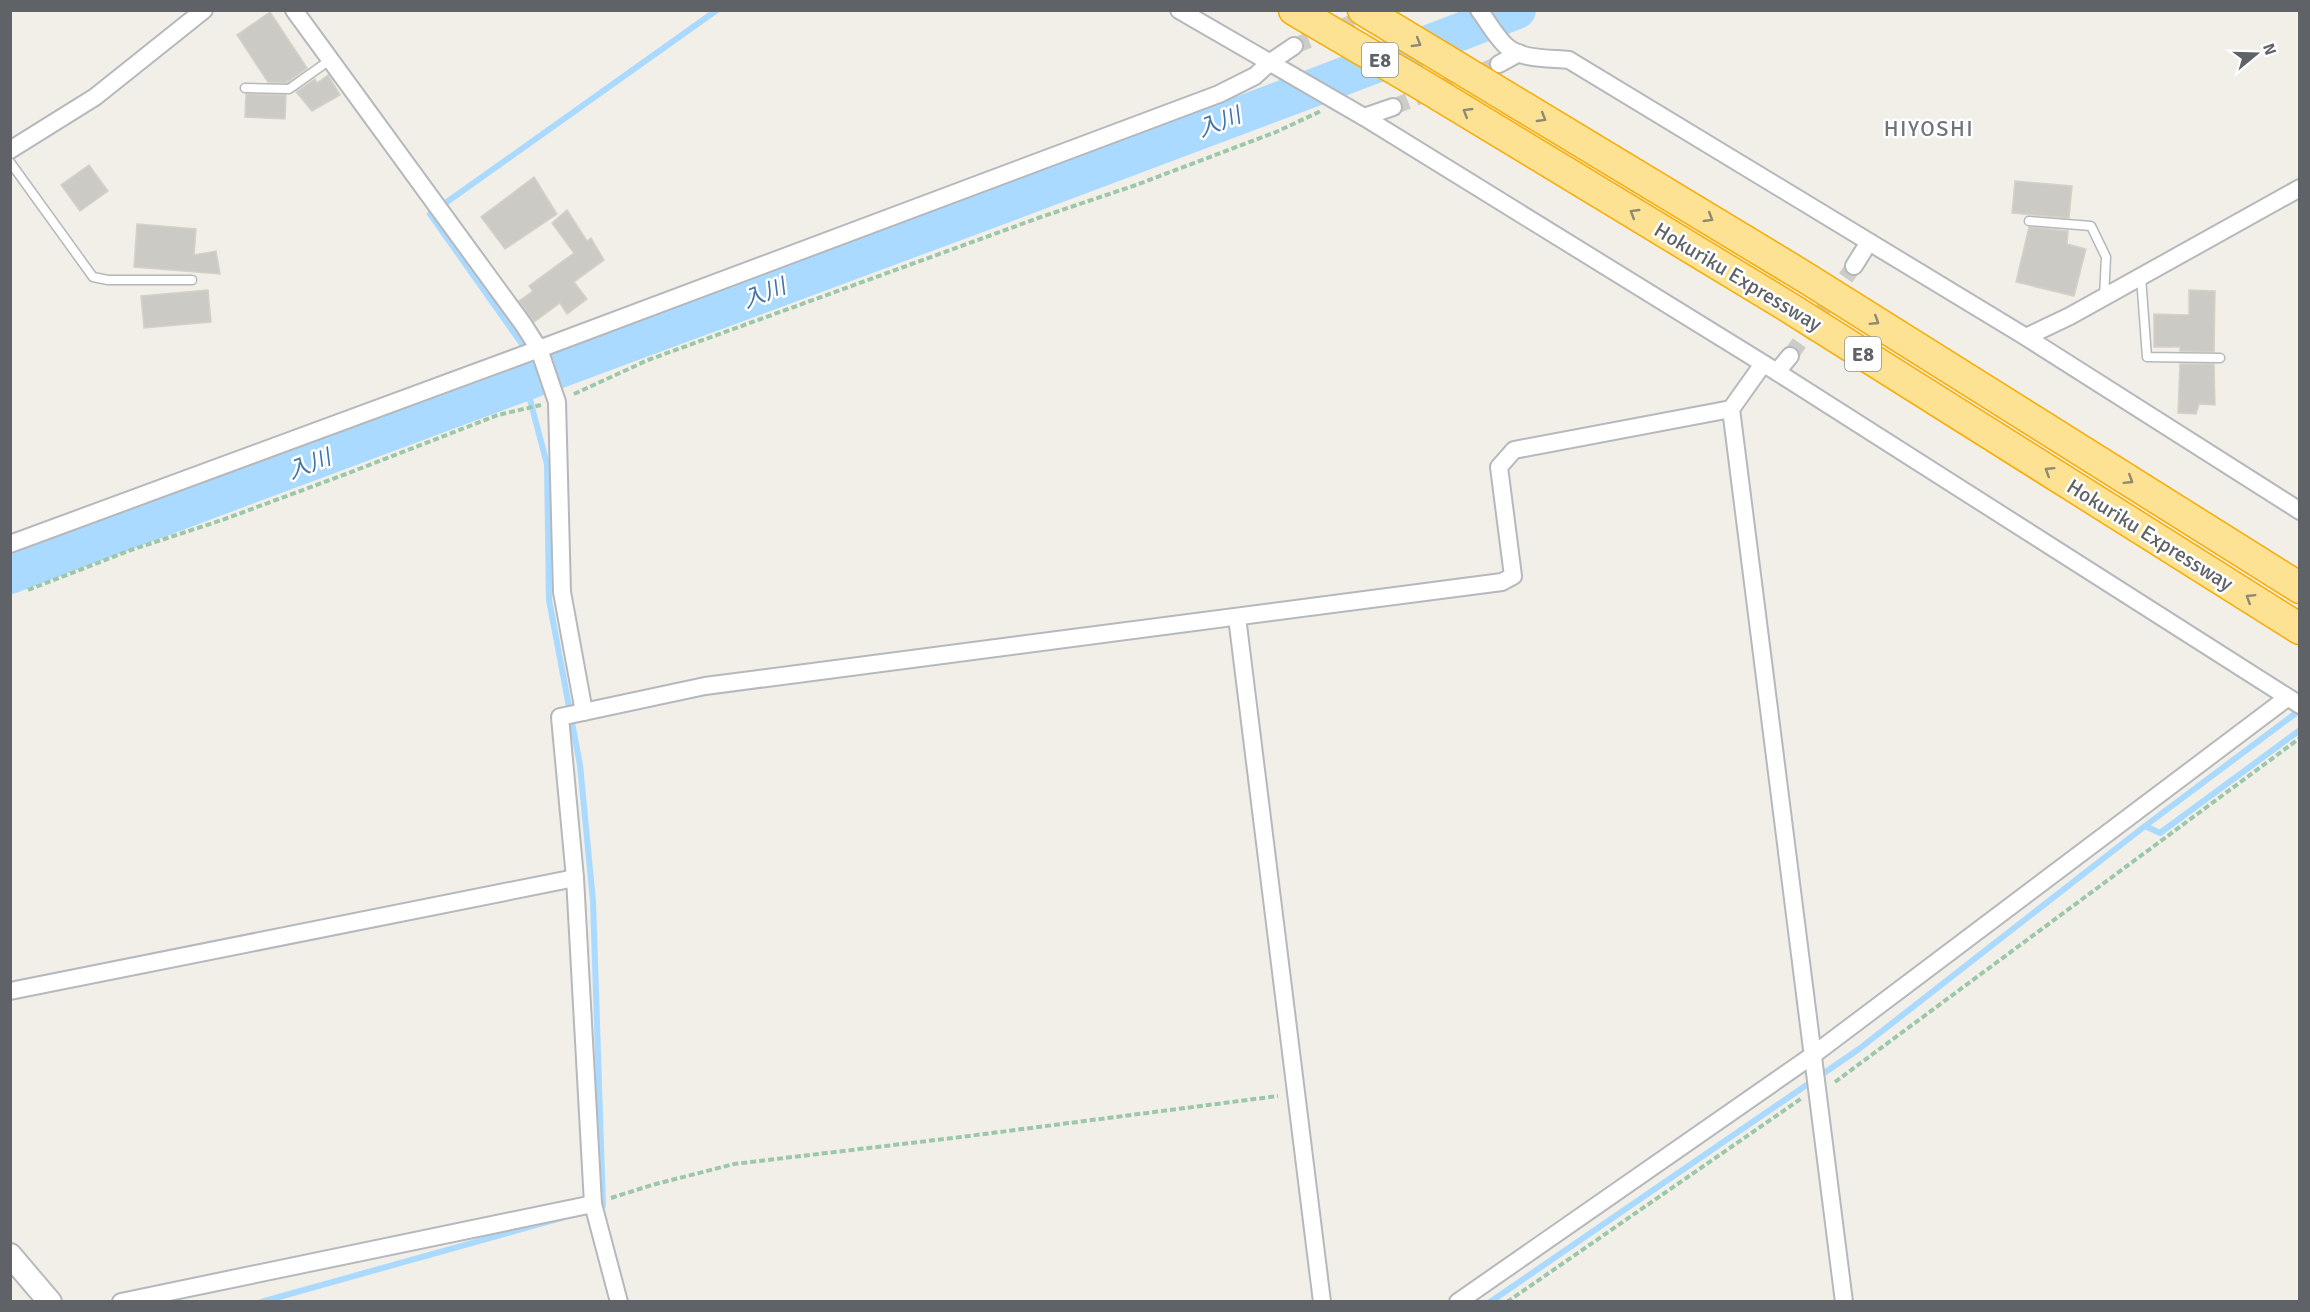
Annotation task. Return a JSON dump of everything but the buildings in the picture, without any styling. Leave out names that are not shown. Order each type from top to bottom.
[{"type":"highway","name":"Hokuriku Expressway","points":[[1294,10],[1785,305],[2300,629]]},
{"type":"highway","name":"Hokuriku Expressway","points":[[1371,15],[1803,276],[2300,588]]},
{"type":"main road","points":[[10,1255],[50,1302]]},
{"type":"street","points":[[10,150],[95,97],[204,10]]},
{"type":"street","points":[[294,10],[539,349],[556,398],[562,592],[584,712]]},
{"type":"street","points":[[1179,10],[1364,117],[1777,372],[2294,702],[1813,1055],[1458,1302]]},
{"type":"street","points":[[1479,10],[1506,47],[1536,57],[1569,60],[2026,337],[2300,511]]},
{"type":"street","points":[[10,544],[1219,94],[1255,76],[1294,46]]},
{"type":"street","points":[[1499,64],[1519,53]]},
{"type":"street","points":[[1364,117],[1393,107]]},
{"type":"street","points":[[2026,337],[2141,277],[2300,188]]},
{"type":"street","points":[[1854,266],[1869,242]]},
{"type":"street","points":[[1777,372],[1790,356]]},
{"type":"street","points":[[1762,364],[1731,409],[1844,1302]]},
{"type":"street","points":[[619,1302],[593,1204],[575,878],[560,717],[705,686],[1502,582],[1513,576],[1499,466],[1514,450],[1731,409]]},
{"type":"street","points":[[1237,616],[1322,1302]]},
{"type":"street","points":[[10,991],[575,878]]},
{"type":"street","points":[[121,1302],[593,1204]]},
{"type":"lane","points":[[245,88],[289,89],[330,60]]},
{"type":"lane","points":[[10,162],[93,277],[108,280],[192,280]]},
{"type":"lane","points":[[2029,221],[2091,226],[2106,257],[2104,297]]},
{"type":"lane","points":[[2141,277],[2147,357],[2220,358]]},
{"type":"path","points":[[28,590],[131,550],[222,520],[346,474],[498,415],[556,398],[648,360],[1041,217],[1158,177],[1276,132],[1338,103]]},
{"type":"path","points":[[1507,1302],[1802,1098],[1818,1095],[2300,738]]},
{"type":"path","points":[[593,1204],[652,1185],[734,1164],[1296,1093]]},
{"type":"waterway","points":[[534,377],[522,344],[430,214],[717,10]]},
{"type":"waterway","name":"入川","points":[[10,575],[1141,153],[1517,10]]},
{"type":"waterway","points":[[525,381],[547,464],[549,600],[580,765],[593,901],[603,1206],[597,1208]]},
{"type":"waterway","points":[[1490,1302],[1859,1049],[2145,826],[2300,710]]},
{"type":"waterway","points":[[2145,826],[2160,833],[2300,730]]},
{"type":"waterway","points":[[261,1302],[561,1218]]},
{"type":"tunnel","points":[[1294,46],[1374,14]]},
{"type":"tunnel","points":[[1393,107],[1499,64]]},
{"type":"tunnel","points":[[1790,356],[1854,266]]},
{"type":"district","name":"HIYOSHI","points":[[1929,128]]}]
